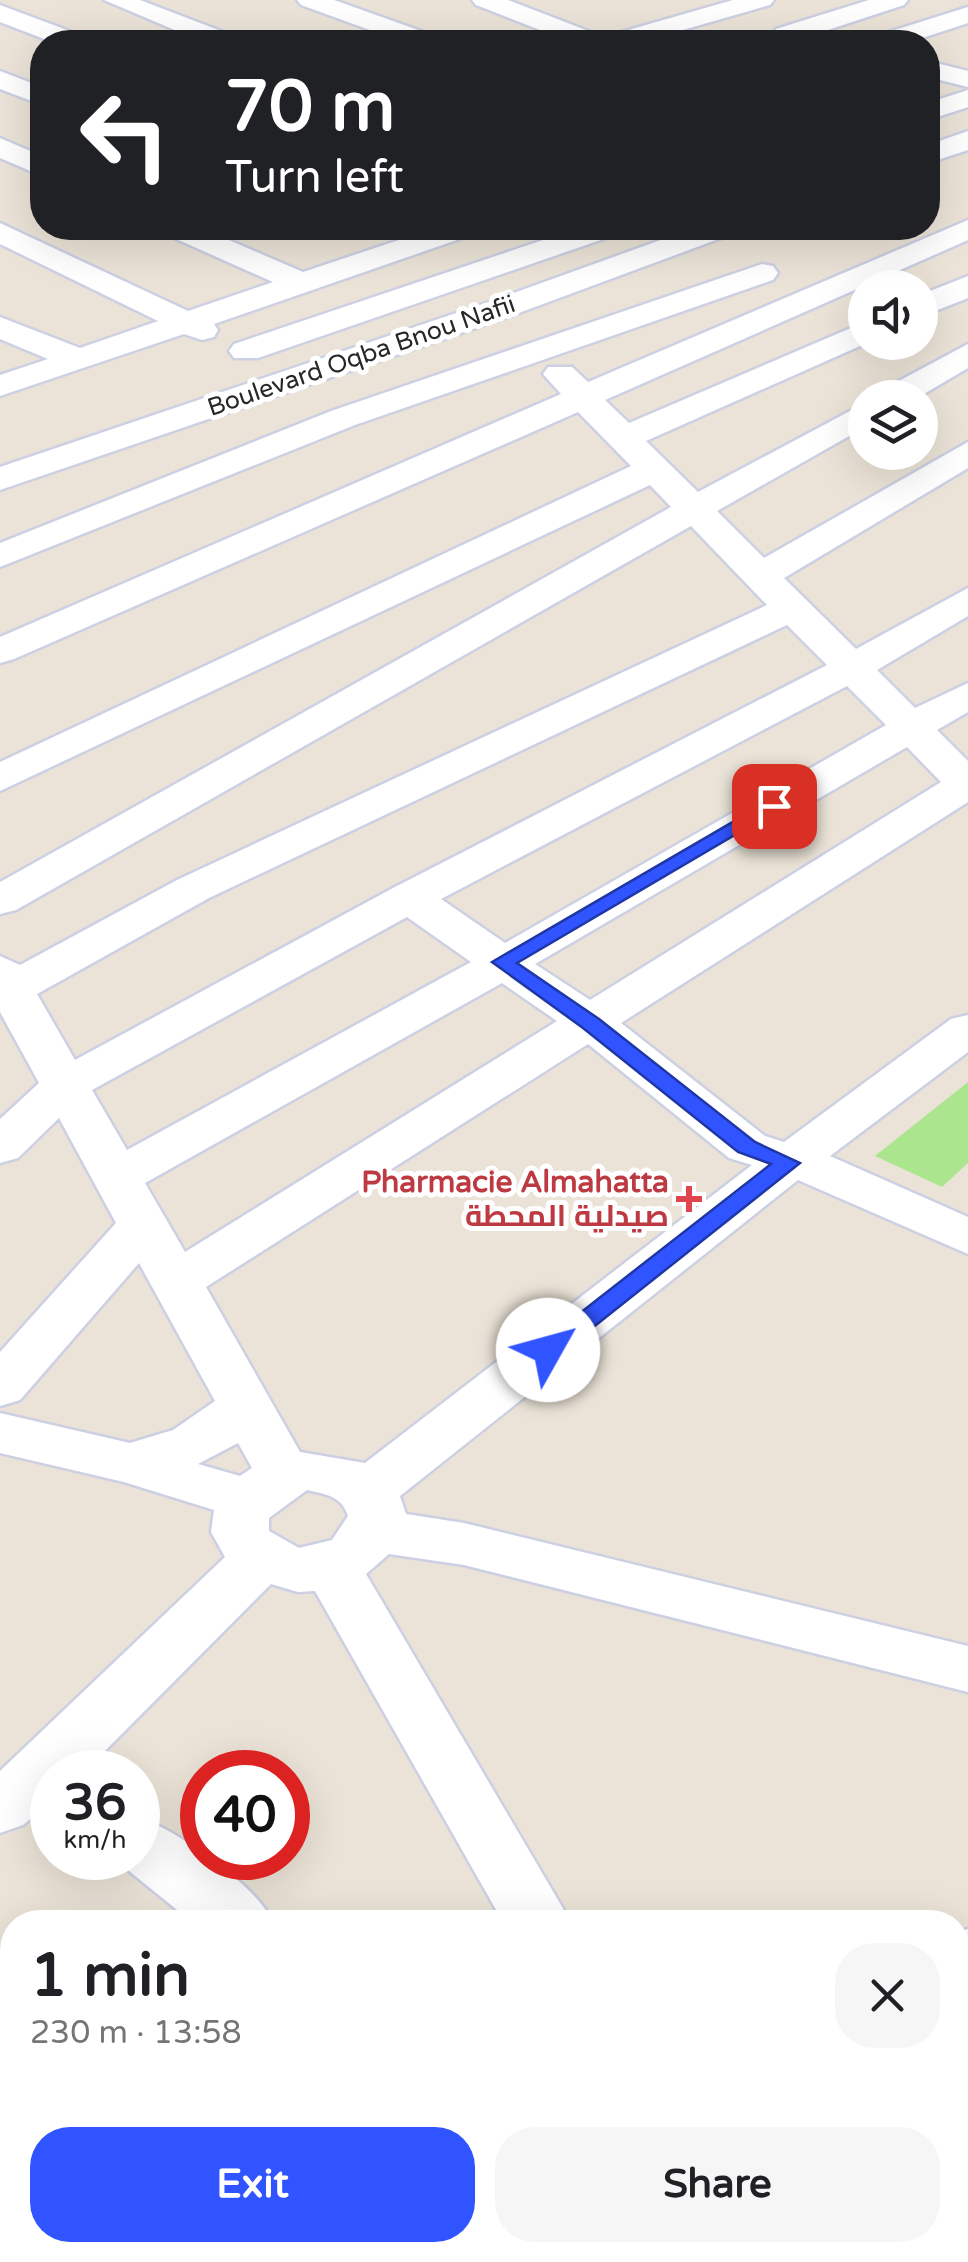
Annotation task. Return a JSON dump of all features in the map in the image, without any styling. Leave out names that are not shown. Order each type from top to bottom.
[{"type":"street","points":[[117,0],[194,30]]},
{"type":"street","points":[[310,0],[393,30]]},
{"type":"street","points":[[485,0],[563,30]]},
{"type":"street","points":[[657,30],[761,0]]},
{"type":"street","points":[[801,30],[895,0]]},
{"type":"street","points":[[0,13],[43,30]]},
{"type":"street","points":[[922,30],[968,15]]},
{"type":"street","points":[[707,16],[764,30]]},
{"type":"street","points":[[0,80],[30,92]]},
{"type":"street","points":[[940,150],[968,140]]},
{"type":"street","points":[[0,147],[30,161]]},
{"type":"street","points":[[0,232],[298,377]]},
{"type":"street","points":[[203,240],[302,283]]},
{"type":"street","points":[[387,240],[406,248]]},
{"type":"street","points":[[0,386],[428,240]]},
{"type":"street","points":[[246,352],[571,240]]},
{"type":"street","name":"Boulevard Oqba Bnou Nafii","points":[[0,479],[497,310],[688,240]]},
{"type":"street","points":[[0,651],[935,240]]},
{"type":"street","points":[[0,556],[343,418],[762,273]]},
{"type":"street","points":[[938,299],[968,286]]},
{"type":"street","points":[[176,1282],[968,785],[497,310]]},
{"type":"street","points":[[0,327],[78,358]]},
{"type":"street","points":[[624,438],[848,339]]},
{"type":"street","points":[[923,380],[968,354]]},
{"type":"street","points":[[0,900],[848,423]]},
{"type":"street","points":[[761,576],[968,453]]},
{"type":"street","points":[[0,778],[654,469]]},
{"type":"street","points":[[0,1147],[65,1085],[409,898],[852,668],[967,577]]},
{"type":"street","points":[[792,608],[193,889],[8,997],[65,1085],[244,1404],[265,1510],[294,1569],[359,1529],[788,1163],[968,1029]]},
{"type":"street","points":[[117,1177],[912,730],[968,694]]},
{"type":"street","points":[[409,898],[591,1023],[746,1147],[838,1176],[968,1237]]},
{"type":"street","points":[[144,1224],[4,1425],[265,1510]]},
{"type":"street","points":[[130,1463],[197,1443],[223,1430],[244,1404]]},
{"type":"street","points":[[62,1750],[265,1510],[331,1472],[352,1479],[359,1529],[523,1910]]},
{"type":"street","points":[[359,1529],[493,1551],[968,1668]]},
{"type":"street","points":[[160,1860],[225,1910]]},
{"type":"green space","points":[[968,1082],[968,1163],[942,1187],[875,1156]]},
{"type":"place","name":"Pharmacie Almahatta صيدلية المحطة","points":[[689,1199]]},
{"type":"route","points":[[548,1350],[788,1163],[746,1147],[591,1023],[503,962],[774,806]]}]
